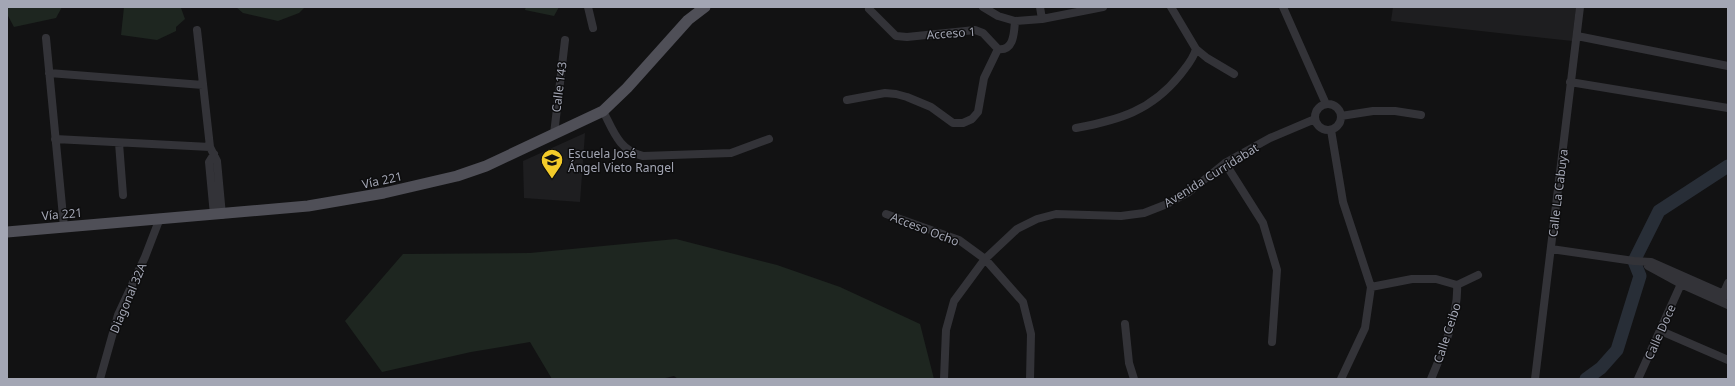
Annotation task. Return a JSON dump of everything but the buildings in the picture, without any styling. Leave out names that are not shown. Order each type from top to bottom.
[{"type":"main road","name":"Vía 221","points":[[7,232],[160,218],[218,215],[308,206],[384,193],[458,176],[486,166],[603,111],[627,88],[688,20],[705,7]]},
{"type":"street","points":[[588,7],[593,28]]},
{"type":"street","points":[[984,7],[998,16],[1015,21],[1042,19],[1103,7]]},
{"type":"street","points":[[993,7],[998,16]]},
{"type":"street","points":[[1040,7],[1042,19]]},
{"type":"street","points":[[1171,7],[1196,50],[1234,74]]},
{"type":"street","points":[[1283,7],[1326,104]]},
{"type":"street","name":"Calle La Cabuya","points":[[1535,379],[1580,7]]},
{"type":"street","name":"Acceso 1","points":[[869,9],[896,36],[907,37],[975,30],[984,33],[998,49]]},
{"type":"street","points":[[847,100],[885,93],[896,94],[931,107],[953,123],[964,123],[972,119],[978,112],[984,78],[998,49],[1008,47],[1014,38],[1015,21]]},
{"type":"street","points":[[197,30],[212,151],[209,162],[218,215]]},
{"type":"street","points":[[1577,36],[1728,66]]},
{"type":"street","points":[[46,38],[64,227]]},
{"type":"street","name":"Calle 143","points":[[554,134],[565,40]]},
{"type":"street","points":[[1076,128],[1108,122],[1135,112],[1159,98],[1171,86],[1193,58],[1196,50]]},
{"type":"street","points":[[49,73],[203,86]]},
{"type":"street","points":[[1570,82],[1728,108]]},
{"type":"street","points":[[1326,104],[1330,104],[1338,108],[1341,116],[1340,123],[1331,130],[1326,130],[1319,126],[1315,119],[1315,115],[1319,108],[1326,104]]},
{"type":"street","points":[[603,111],[615,135],[626,149],[633,154],[642,156],[731,153],[769,139]]},
{"type":"street","points":[[1341,116],[1373,111],[1394,111],[1421,115]]},
{"type":"street","name":"Avenida Curridabat","points":[[944,379],[946,330],[954,301],[984,259],[1017,229],[1037,219],[1056,214],[1121,216],[1144,213],[1167,204],[1189,192],[1226,163],[1270,138],[1315,119]]},
{"type":"street","points":[[1331,130],[1343,202],[1371,287],[1365,328],[1341,379]]},
{"type":"street","points":[[56,139],[119,142],[212,151]]},
{"type":"street","points":[[119,142],[123,195]]},
{"type":"street","points":[[1226,163],[1263,223],[1277,270],[1272,342]]},
{"type":"street","name":"Acceso Ocho","points":[[886,214],[959,240],[984,259],[1023,302],[1031,334],[1030,379]]},
{"type":"street","name":"Diagonal 32A","points":[[100,379],[118,315],[145,257],[160,218]]},
{"type":"street","points":[[1551,249],[1644,263],[1651,262],[1725,299]]},
{"type":"street","points":[[1644,263],[1681,284],[1725,299]]},
{"type":"street","points":[[1371,287],[1412,279],[1436,279],[1457,285],[1478,275]]},
{"type":"street","points":[[1725,299],[1728,283]]},
{"type":"street","name":"Calle Doce","points":[[1641,378],[1681,284]]},
{"type":"street","name":"Calle Ceibo","points":[[1431,379],[1443,350],[1458,297],[1457,285]]},
{"type":"street","points":[[1125,324],[1129,363],[1134,379]]},
{"type":"street","points":[[1661,331],[1728,360]]},
{"type":"shaded area","points":[[7,7],[62,7],[56,18],[14,27],[7,14]]},
{"type":"shaded area","points":[[124,7],[184,7],[181,8],[185,19],[176,27],[176,31],[157,40],[121,35]]},
{"type":"shaded area","points":[[236,7],[305,7],[299,13],[278,21],[243,13]]},
{"type":"shaded area","points":[[526,7],[559,7],[554,16],[525,10]]},
{"type":"shaded area","points":[[1393,7],[1576,7],[1572,41],[1391,21]]},
{"type":"shaded area","name":"Escuela José Ángel Vieto Rangel","points":[[585,133],[580,202],[524,198],[523,161]]},
{"type":"shaded area","points":[[676,239],[777,265],[840,287],[920,324],[934,379],[678,379],[674,376],[661,379],[552,379],[530,342],[471,352],[382,372],[345,321],[403,254],[530,253]]},
{"type":"waterway","points":[[1586,379],[1601,368],[1617,350],[1640,276],[1634,261],[1659,211],[1728,166]]},
{"type":"place","name":"Escuela José Ángel Vieto Rangel","points":[[552,180]]}]
